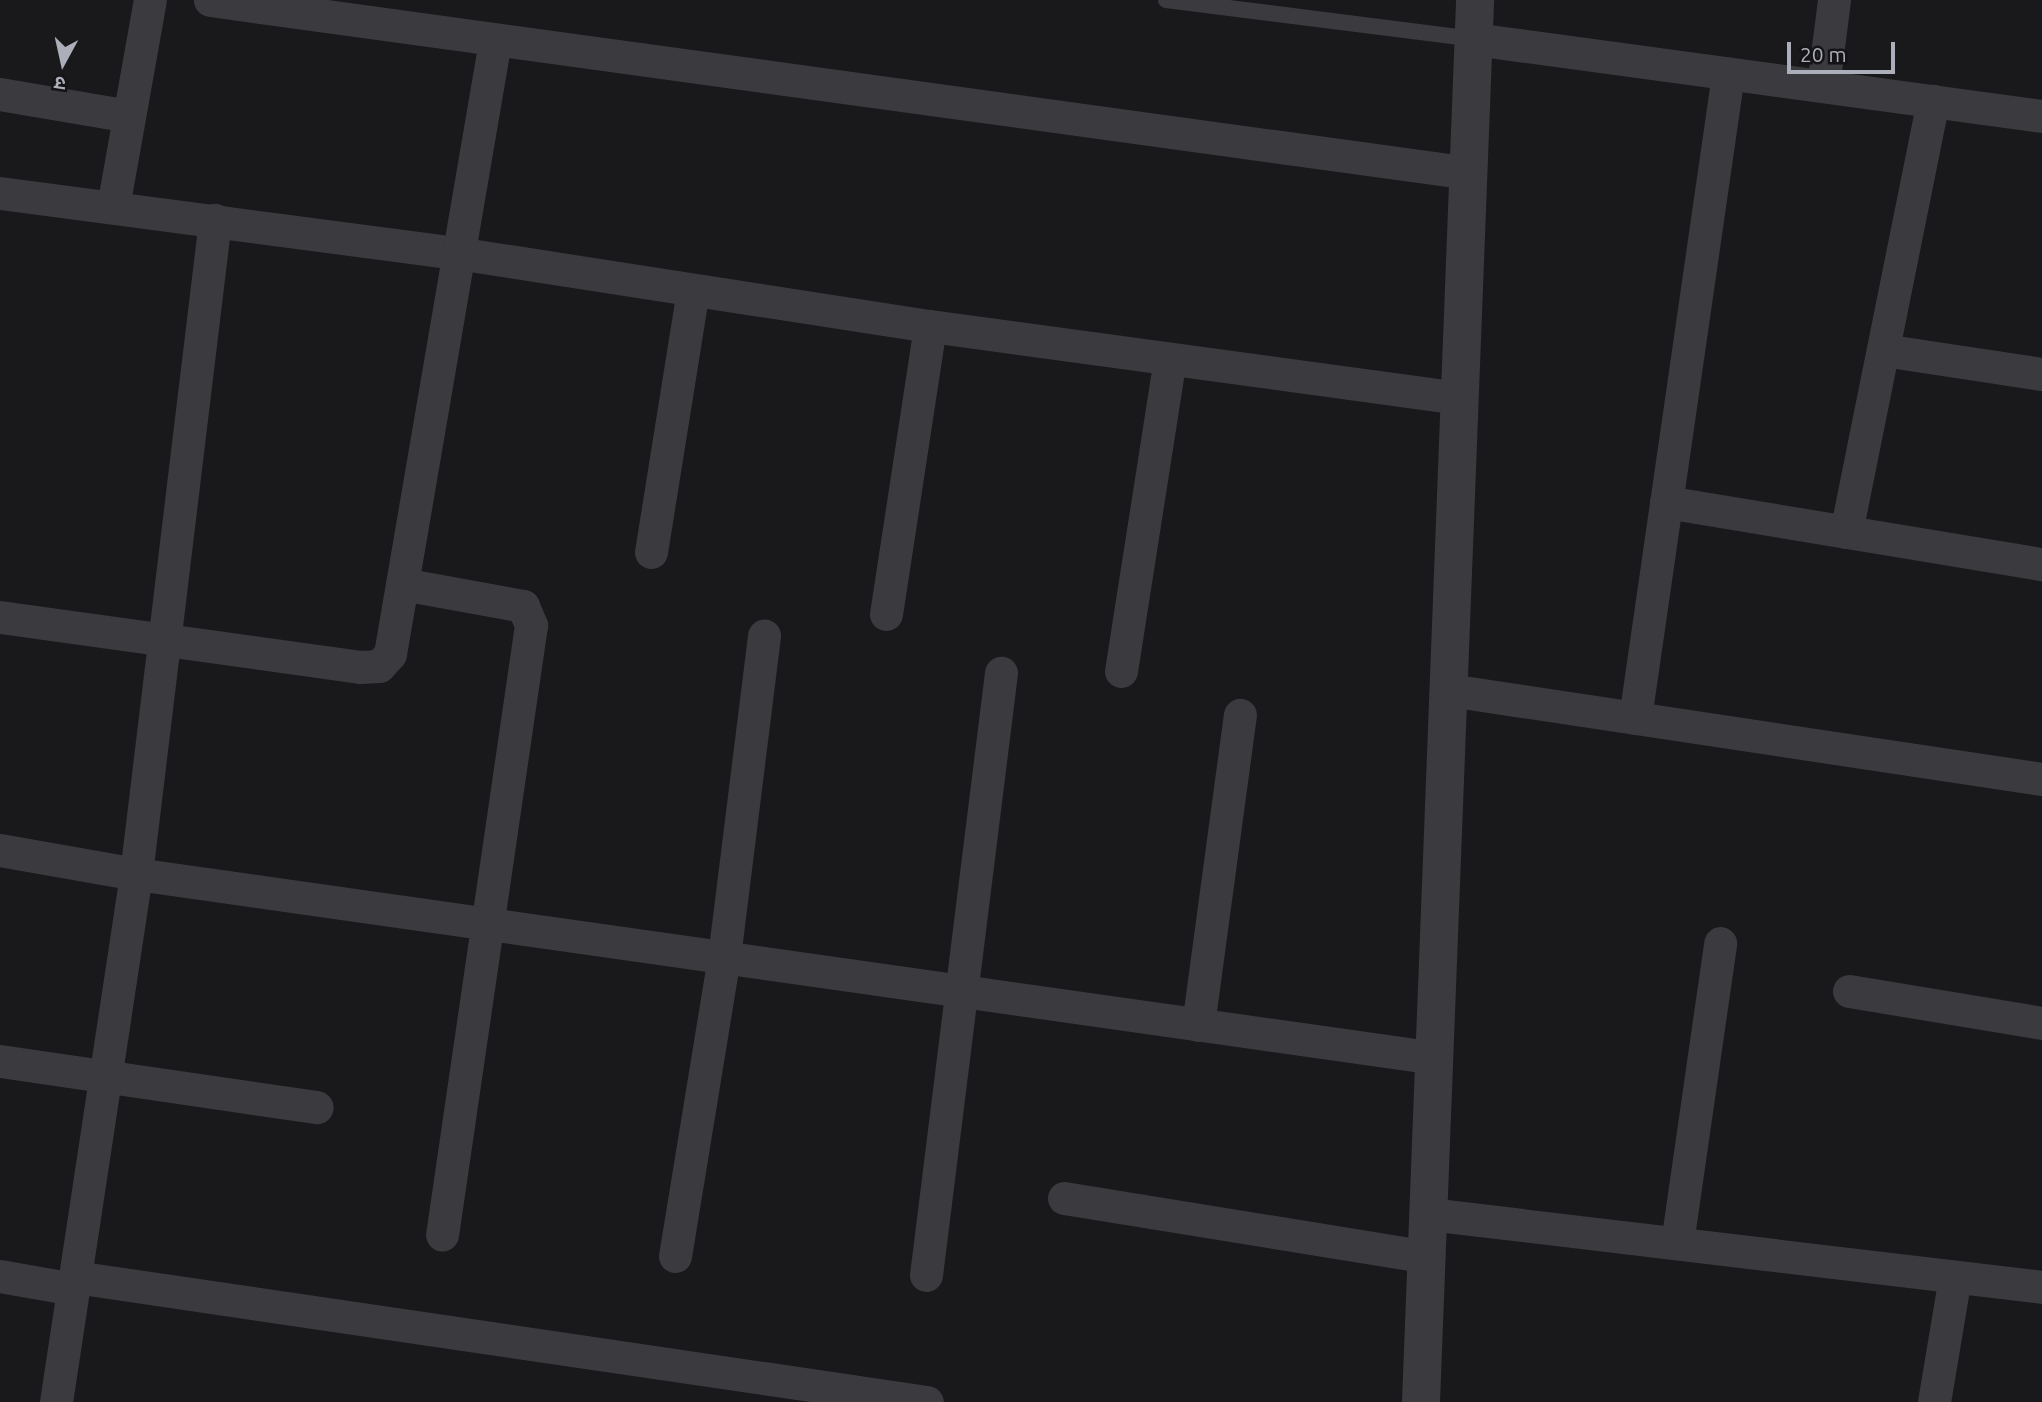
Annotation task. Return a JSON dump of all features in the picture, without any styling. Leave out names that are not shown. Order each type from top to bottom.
[{"type":"street","points":[[113,207],[150,0]]},
{"type":"street","points":[[1421,1402],[1475,0]]},
{"type":"street","points":[[1823,86],[1834,0]]},
{"type":"street","points":[[232,2],[495,41],[1469,173]]},
{"type":"street","points":[[1474,39],[2042,116]]},
{"type":"street","points":[[0,617],[360,667],[379,666],[390,654],[495,41]]},
{"type":"street","points":[[1635,718],[1728,74]]},
{"type":"street","points":[[0,94],[129,116]]},
{"type":"street","points":[[1846,532],[1933,101]]},
{"type":"street","points":[[0,192],[457,253],[930,326],[1460,398]]},
{"type":"street","points":[[57,1402],[136,874],[215,220]]},
{"type":"street","points":[[651,552],[692,290]]},
{"type":"street","points":[[886,614],[930,326]]},
{"type":"street","points":[[1883,350],[2042,374]]},
{"type":"street","points":[[1121,671],[1170,359]]},
{"type":"street","points":[[1666,502],[2042,564]]},
{"type":"street","points":[[402,584],[523,606],[531,625],[442,1235]]},
{"type":"street","points":[[675,1256],[724,957],[764,635]]},
{"type":"street","points":[[926,1275],[1001,673]]},
{"type":"street","points":[[1449,690],[2042,779]]},
{"type":"street","points":[[1198,1025],[1240,715]]},
{"type":"street","points":[[0,850],[136,874],[1435,1058]]},
{"type":"street","points":[[1677,1243],[1720,943]]},
{"type":"street","points":[[1849,991],[2042,1024]]},
{"type":"street","points":[[0,1061],[317,1107]]},
{"type":"street","points":[[1064,1198],[1428,1257]]},
{"type":"street","points":[[1429,1214],[2042,1287]]},
{"type":"street","points":[[0,1276],[75,1283],[928,1402]]},
{"type":"street","points":[[1934,1402],[1955,1277]]},
{"type":"lane","points":[[1166,0],[1474,39]]}]
